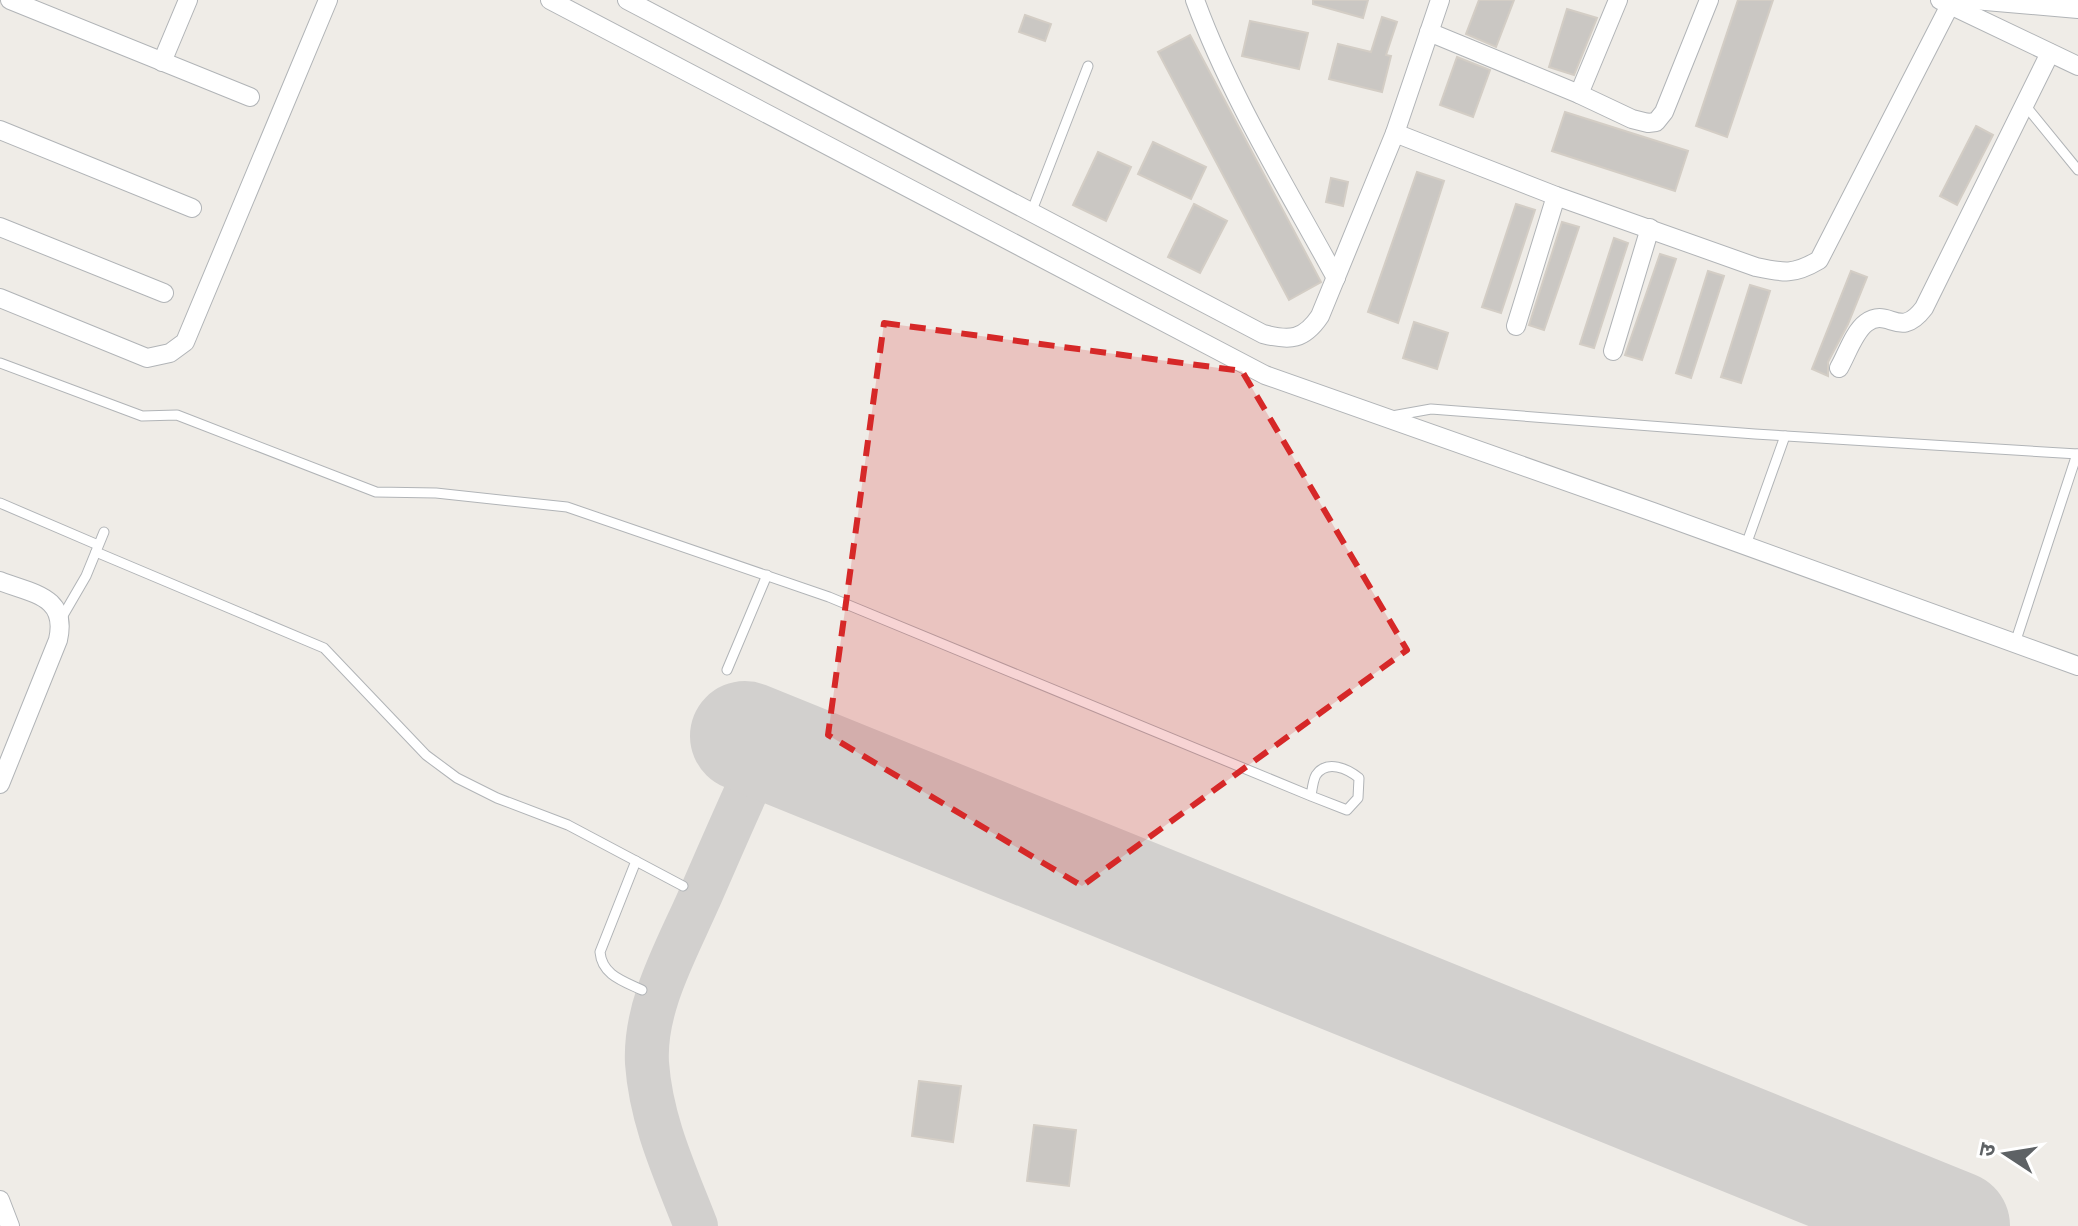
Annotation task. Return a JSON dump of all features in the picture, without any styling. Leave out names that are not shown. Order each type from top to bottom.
[{"type":"street","points":[[10,0],[250,97]]},
{"type":"street","points":[[162,62],[188,0]]},
{"type":"street","points":[[0,298],[147,358],[170,353],[185,342],[328,0]]},
{"type":"street","points":[[550,0],[1265,375],[2078,666]]},
{"type":"street","points":[[627,0],[1263,334],[1280,338],[1298,337],[1311,330],[1320,316],[1395,133],[1440,0]]},
{"type":"street","points":[[1195,0],[1205,28],[1251,120],[1336,278]]},
{"type":"street","points":[[1579,94],[1618,0]]},
{"type":"street","points":[[1429,32],[1632,119],[1648,123],[1656,122],[1664,112],[1709,0]]},
{"type":"street","points":[[1945,2],[1974,0],[2078,9]]},
{"type":"street","points":[[1395,133],[1556,196],[1756,267],[1783,273],[1802,271],[1819,260],[1945,2]]},
{"type":"street","points":[[1945,2],[2078,66]]},
{"type":"street","points":[[1839,368],[1861,327],[1869,321],[1875,318],[1909,323],[1924,308],[2050,53]]},
{"type":"street","points":[[0,130],[192,208]]},
{"type":"street","points":[[1516,326],[1556,196]]},
{"type":"street","points":[[0,227],[164,293]]},
{"type":"street","points":[[1613,351],[1650,228]]},
{"type":"street","points":[[0,581],[52,602],[61,619],[58,640],[0,784]]},
{"type":"street","points":[[0,1200],[10,1226]]},
{"type":"lane","points":[[1031,213],[1088,66]]},
{"type":"lane","points":[[2025,105],[2077,168]]},
{"type":"lane","points":[[0,363],[142,416],[177,415],[376,492],[436,493],[567,507],[843,602],[1311,796],[1347,810],[1358,798],[1359,778],[1346,768],[1326,767],[1316,775],[1311,796]]},
{"type":"lane","points":[[1383,418],[1431,409],[2078,454],[2015,643]]},
{"type":"lane","points":[[1746,545],[1785,436]]},
{"type":"lane","points":[[0,503],[324,648],[426,755],[457,778],[497,798],[568,825],[683,886]]},
{"type":"lane","points":[[61,619],[86,576],[104,532]]},
{"type":"lane","points":[[727,670],[767,575]]},
{"type":"lane","points":[[636,861],[600,952],[601,964],[611,975],[642,990]]},
{"type":"highlighted area","points":[[884,323],[1242,371],[1407,650],[1082,886],[828,735]]},
{"type":"building","points":[[1313,0],[1368,0],[1363,18],[1313,4]]},
{"type":"building","points":[[1479,0],[1514,0],[1496,47],[1466,34]]},
{"type":"building","points":[[1738,0],[1773,0],[1727,137],[1696,126]]},
{"type":"building","points":[[1567,9],[1597,18],[1574,75],[1549,67]]},
{"type":"building","points":[[1025,15],[1051,24],[1045,41],[1019,32]]},
{"type":"building","points":[[1382,17],[1397,22],[1386,55],[1391,56],[1382,92],[1329,79],[1338,44],[1371,52]]},
{"type":"building","points":[[1250,21],[1308,33],[1299,69],[1242,56]]},
{"type":"building","points":[[1190,35],[1321,282],[1289,300],[1158,52]]},
{"type":"building","points":[[1457,57],[1490,70],[1473,117],[1440,105]]},
{"type":"building","points":[[1565,112],[1688,151],[1675,191],[1552,151]]},
{"type":"building","points":[[1976,126],[1993,135],[1957,205],[1940,196]]},
{"type":"building","points":[[1153,142],[1206,167],[1191,199],[1138,174]]},
{"type":"building","points":[[1098,152],[1131,167],[1106,221],[1073,205]]},
{"type":"building","points":[[1417,172],[1444,181],[1398,323],[1368,312]]},
{"type":"building","points":[[1331,178],[1348,182],[1343,206],[1326,202]]},
{"type":"building","points":[[1194,204],[1227,221],[1200,273],[1168,257]]},
{"type":"building","points":[[1516,204],[1535,210],[1501,313],[1482,307]]},
{"type":"building","points":[[1562,222],[1579,227],[1544,330],[1529,325]]},
{"type":"building","points":[[1614,238],[1628,243],[1594,348],[1580,344]]},
{"type":"building","points":[[1660,254],[1676,259],[1642,360],[1625,355]]},
{"type":"building","points":[[1708,271],[1724,276],[1691,378],[1676,373]]},
{"type":"building","points":[[1851,271],[1867,277],[1828,362],[1828,376],[1812,369]]},
{"type":"building","points":[[1750,285],[1770,291],[1741,383],[1721,377]]},
{"type":"building","points":[[1414,322],[1448,333],[1437,369],[1403,358]]},
{"type":"building","points":[[919,1081],[961,1086],[953,1142],[912,1136]]},
{"type":"building","points":[[1034,1125],[1076,1130],[1069,1186],[1027,1181]]},
{"type":"taxiway","points":[[696,1226],[672,1166],[653,1105],[647,1042],[663,980],[768,745]]},
{"type":"runway","points":[[745,736],[1955,1226]]}]
